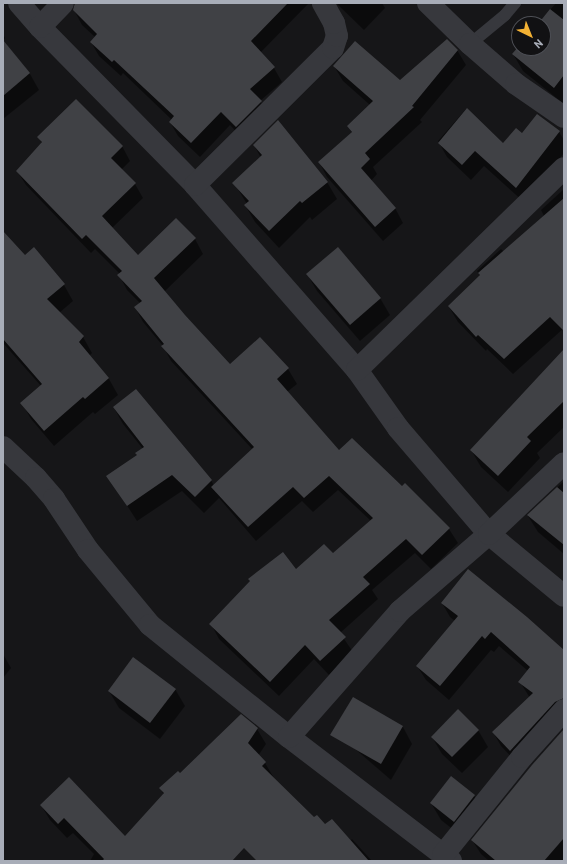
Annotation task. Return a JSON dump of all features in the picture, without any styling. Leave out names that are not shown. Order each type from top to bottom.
[{"type":"street","points":[[19,3],[40,27],[194,186],[357,370],[398,428],[489,534],[564,596]]},
{"type":"street","points":[[40,27],[63,3]]},
{"type":"street","points":[[194,186],[333,48],[337,36],[334,23],[323,3]]},
{"type":"street","points":[[428,3],[470,44],[516,84],[564,116]]},
{"type":"street","points":[[357,370],[564,168]]},
{"type":"street","points":[[3,447],[36,478],[54,499],[88,550],[150,625],[289,737],[447,858],[522,758],[564,710]]},
{"type":"street","points":[[289,737],[400,612],[489,534],[564,463]]},
{"type":"lane","points":[[470,44],[505,15],[515,3]]},
{"type":"building","points":[[75,3],[288,3],[251,41],[275,67],[250,89],[262,101],[236,127],[221,112],[191,143],[169,122],[174,116],[114,60],[112,62],[90,42],[97,34],[73,10]]},
{"type":"building","points":[[550,9],[564,20],[564,75],[554,88],[514,56],[551,56],[551,16],[544,16]]},
{"type":"building","points":[[447,39],[458,50],[412,106],[414,107],[365,153],[370,159],[361,168],[396,208],[375,227],[318,162],[352,132],[347,126],[373,101],[333,66],[355,41],[400,80]]},
{"type":"building","points":[[3,40],[30,73],[3,96]]},
{"type":"building","points":[[76,99],[123,146],[111,158],[136,183],[102,216],[138,255],[176,218],[196,238],[154,278],[185,315],[230,364],[260,337],[289,368],[277,379],[339,450],[352,438],[402,486],[405,483],[450,528],[422,555],[406,539],[363,577],[370,584],[329,620],[346,637],[320,661],[305,645],[270,682],[209,624],[250,581],[248,579],[283,552],[296,569],[324,544],[333,553],[373,518],[329,476],[304,498],[293,487],[248,527],[211,487],[254,447],[161,346],[164,344],[134,307],[142,301],[117,275],[122,271],[86,235],[82,239],[16,171],[42,142],[37,137]]},
{"type":"building","points":[[467,108],[503,143],[516,128],[522,133],[537,114],[560,131],[516,188],[475,151],[462,165],[438,143]]},
{"type":"building","points":[[278,120],[328,182],[302,203],[300,201],[269,231],[244,205],[249,201],[232,183],[262,155],[253,145]]},
{"type":"building","points":[[564,198],[564,331],[550,317],[504,359],[478,335],[476,337],[448,306],[480,275],[478,273]]},
{"type":"building","points":[[3,231],[25,255],[34,247],[65,284],[47,299],[84,336],[79,342],[109,378],[85,399],[83,397],[44,431],[20,403],[42,384],[3,339]]},
{"type":"building","points":[[338,247],[381,298],[350,325],[306,274]]},
{"type":"building","points":[[564,349],[564,401],[527,437],[531,441],[498,476],[470,450]]},
{"type":"building","points":[[136,389],[212,480],[195,497],[172,475],[127,506],[106,476],[137,455],[135,453],[144,447],[113,407]]},
{"type":"building","points":[[557,487],[564,493],[564,545],[527,515]]},
{"type":"building","points":[[468,569],[527,617],[564,650],[564,698],[555,702],[510,751],[492,732],[533,693],[518,682],[530,667],[491,632],[485,639],[482,636],[440,686],[416,666],[458,616],[441,603]]},
{"type":"building","points":[[133,657],[176,689],[150,723],[108,691]]},
{"type":"building","points":[[353,697],[403,726],[381,764],[330,735]]},
{"type":"building","points":[[458,709],[479,730],[452,757],[431,737]]},
{"type":"building","points":[[241,714],[258,728],[248,743],[266,762],[262,766],[314,817],[317,815],[325,824],[332,819],[369,861],[257,861],[244,848],[232,861],[102,861],[104,859],[64,818],[58,824],[40,805],[69,777],[125,836],[164,793],[159,788],[178,771],[180,773]]},
{"type":"building","points":[[564,729],[564,838],[544,861],[496,861],[471,840],[532,765]]},
{"type":"building","points":[[451,776],[475,795],[454,822],[430,803]]}]
